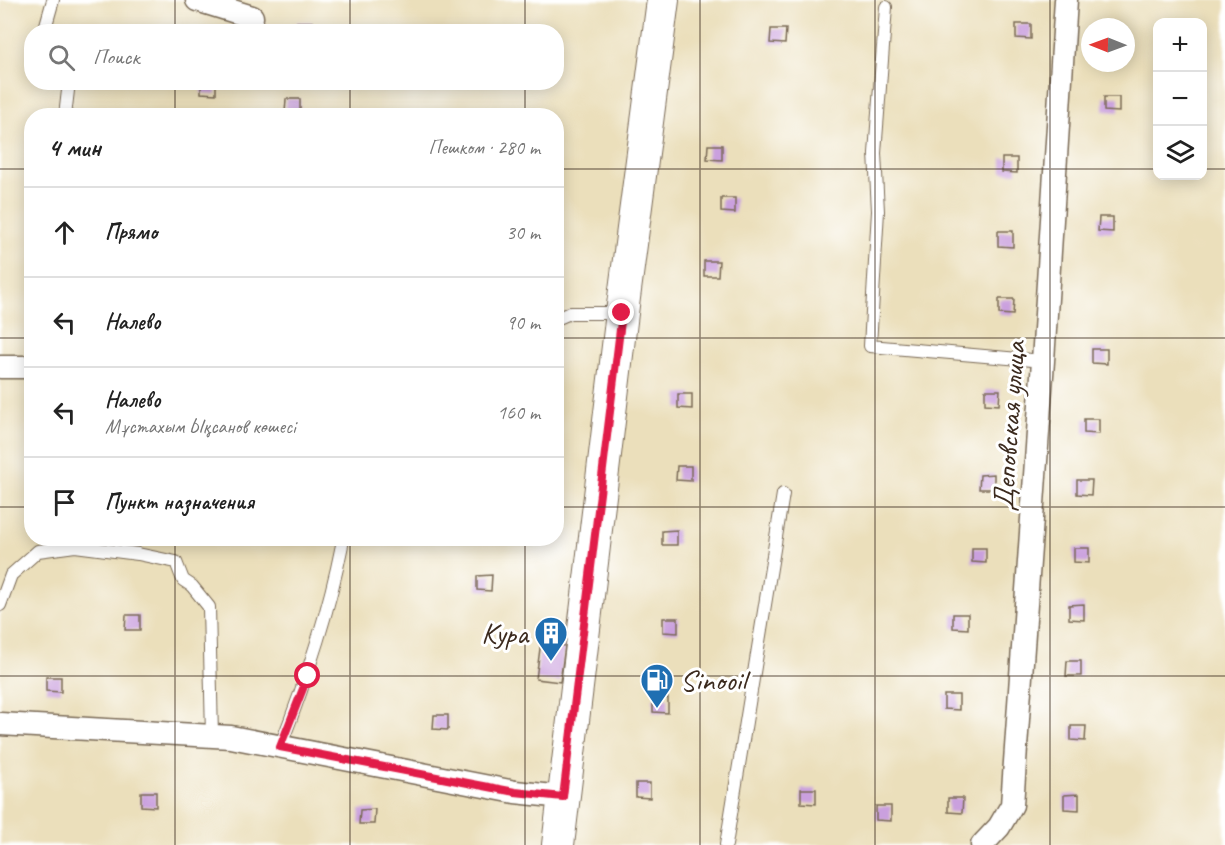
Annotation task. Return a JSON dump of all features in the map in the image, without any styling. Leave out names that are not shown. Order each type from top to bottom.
[{"type":"main road","points":[[558,845],[622,313],[663,0]]},
{"type":"street","points":[[197,0],[252,17]]},
{"type":"street","name":"Деповская улица","points":[[982,845],[999,827],[1012,805],[1066,0]]},
{"type":"street","points":[[0,367],[24,367]]},
{"type":"street","points":[[0,724],[231,737],[515,792],[563,797]]},
{"type":"lane","points":[[46,24],[53,0]]},
{"type":"lane","points":[[886,8],[875,153],[878,211],[870,346],[1043,361]]},
{"type":"lane","points":[[66,108],[68,90]]},
{"type":"lane","points":[[564,316],[570,313],[622,313]]},
{"type":"lane","points":[[726,845],[783,494]]},
{"type":"lane","points":[[0,605],[11,576],[38,551],[75,546],[138,554],[176,562],[183,580],[192,586],[209,607],[212,736]]},
{"type":"lane","points":[[280,747],[308,676],[334,585],[342,546]]},
{"type":"building","points":[[297,22],[312,22],[312,24],[297,24]]},
{"type":"building","points":[[1016,24],[1031,24],[1031,39],[1016,38]]},
{"type":"building","points":[[771,29],[786,29],[785,44],[770,43]]},
{"type":"building","points":[[201,90],[216,90],[216,94],[201,93]]},
{"type":"building","points":[[1104,97],[1119,97],[1119,112],[1104,111]]},
{"type":"building","points":[[286,99],[300,99],[300,108],[285,108]]},
{"type":"building","points":[[708,145],[722,145],[722,160],[707,159]]},
{"type":"building","points":[[1002,158],[1017,158],[1017,173],[1002,172]]},
{"type":"building","points":[[721,198],[735,198],[735,213],[721,212]]},
{"type":"building","points":[[1099,217],[1113,217],[1113,232],[1098,231]]},
{"type":"building","points":[[998,231],[1013,231],[1013,247],[998,246]]},
{"type":"building","points":[[704,261],[719,261],[718,276],[704,276]]},
{"type":"building","points":[[999,299],[1014,299],[1013,315],[999,314]]},
{"type":"building","points":[[1092,349],[1107,349],[1107,364],[1092,363]]},
{"type":"building","points":[[985,390],[1000,390],[999,405],[985,404]]},
{"type":"building","points":[[678,394],[692,394],[692,409],[678,408]]},
{"type":"building","points":[[1084,419],[1099,419],[1099,434],[1084,433]]},
{"type":"building","points":[[677,466],[691,466],[691,481],[676,480]]},
{"type":"building","points":[[994,474],[994,489],[979,489],[980,475]]},
{"type":"building","points":[[1077,480],[1092,480],[1091,495],[1077,494]]},
{"type":"building","points":[[677,530],[677,545],[662,545],[662,531]]},
{"type":"building","points":[[972,548],[986,548],[986,563],[972,562]]},
{"type":"building","points":[[1074,548],[1089,548],[1089,563],[1074,562]]},
{"type":"building","points":[[492,575],[491,591],[477,590],[477,576]]},
{"type":"building","points":[[1084,604],[1084,620],[1069,619],[1069,605]]},
{"type":"building","points":[[953,614],[968,614],[968,629],[953,628]]},
{"type":"building","points":[[126,615],[140,615],[140,630],[125,630]]},
{"type":"building","points":[[663,618],[678,618],[678,633],[663,632]]},
{"type":"building","name":"Кура","points":[[541,641],[565,646],[560,682],[536,679]]},
{"type":"building","points":[[1067,661],[1081,661],[1081,676],[1066,676]]},
{"type":"building","points":[[46,677],[61,677],[61,692],[46,691]]},
{"type":"building","points":[[944,695],[959,695],[959,710],[944,709]]},
{"type":"building","points":[[653,698],[668,698],[668,713],[653,712]]},
{"type":"building","points":[[434,715],[448,715],[448,730],[433,729]]},
{"type":"building","points":[[1071,726],[1086,726],[1085,741],[1071,740]]},
{"type":"building","points":[[636,783],[650,783],[650,798],[636,797]]},
{"type":"building","points":[[801,789],[816,789],[816,804],[801,803]]},
{"type":"building","points":[[141,792],[156,792],[156,807],[141,806]]},
{"type":"building","points":[[1079,794],[1079,810],[1064,809],[1064,795]]},
{"type":"building","points":[[948,798],[963,798],[962,813],[948,812]]},
{"type":"building","points":[[876,806],[891,806],[891,821],[876,820]]},
{"type":"building","points":[[375,809],[374,824],[359,824],[360,810]]},
{"type":"place","name":"Кура","points":[[551,662]]},
{"type":"place","name":"Sinooil","points":[[657,709]]},
{"type":"route","points":[[308,676],[280,747],[515,792],[563,797],[622,313]]}]
